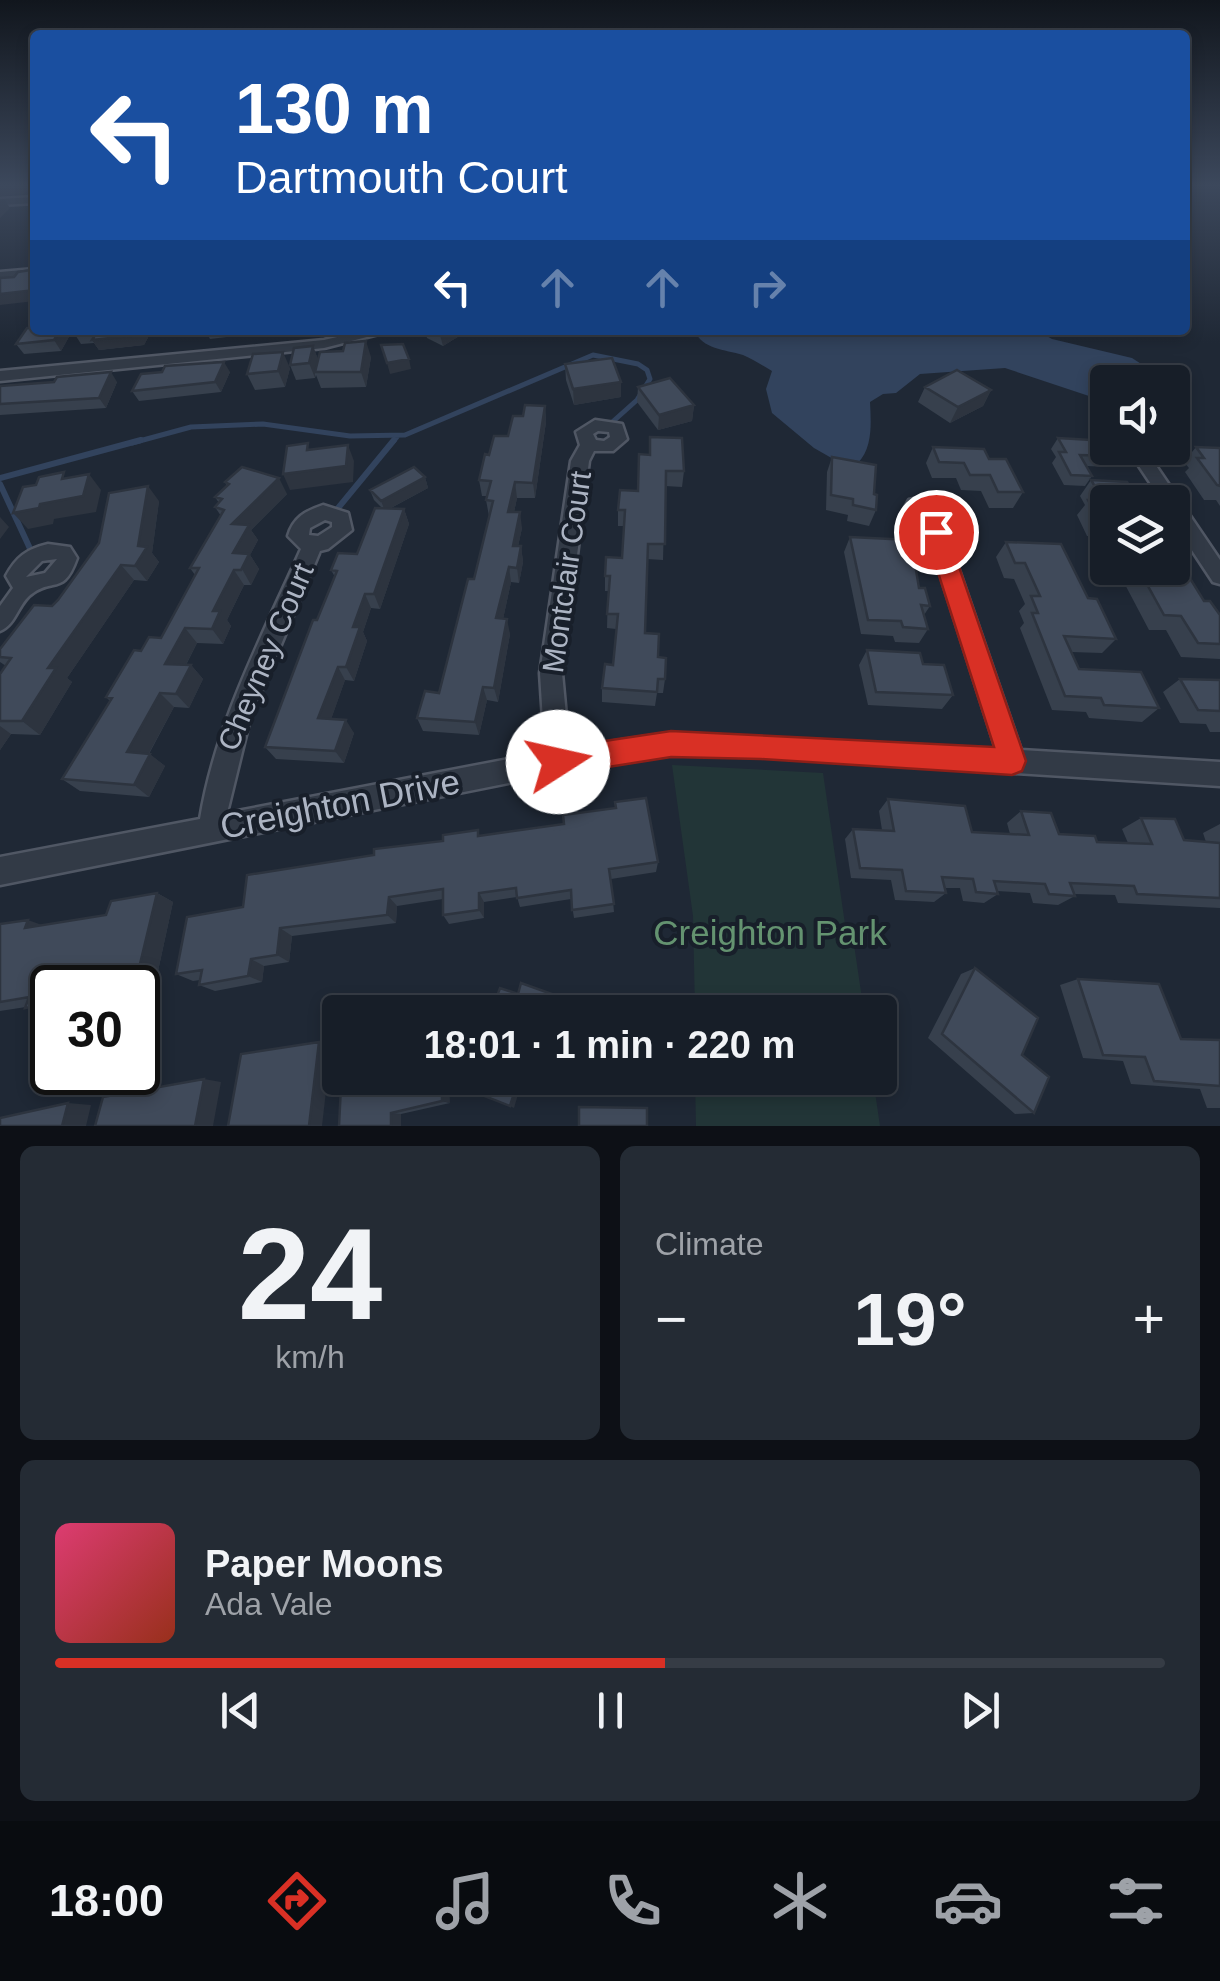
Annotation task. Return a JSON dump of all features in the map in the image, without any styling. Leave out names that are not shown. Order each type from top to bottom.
[{"type":"street","points":[[0,276],[30,273]]},
{"type":"street","points":[[0,376],[324,344],[364,335]]},
{"type":"street","name":"Montclair Court","points":[[558,762],[551,673],[580,461],[590,445]]},
{"type":"street","points":[[1190,530],[1220,576]]},
{"type":"street","points":[[936,532],[1012,761]]},
{"type":"street","points":[[1195,538],[1220,538]]},
{"type":"street","name":"Cheyney Court","points":[[210,830],[228,738],[313,544]]},
{"type":"street","points":[[0,622],[28,585]]},
{"type":"street","name":"Creighton Drive","points":[[0,871],[558,762],[671,744],[1220,774]]},
{"type":"green space","name":"Creighton Park","points":[[672,765],[823,773],[846,931],[852,931],[861,995],[695,995],[693,916]]},
{"type":"green space","points":[[695,1095],[875,1095],[880,1126],[696,1126]]},
{"type":"water","points":[[697,335],[1045,335],[1132,358],[1143,365],[1090,365],[1090,396],[1005,368],[920,374],[896,393],[883,394],[870,402],[870,434],[863,457],[858,463],[842,464],[814,448],[772,413],[766,389],[772,371],[743,355],[703,342]]},
{"type":"building","points":[[30,270],[30,291],[0,294],[0,278],[14,277],[18,272]]},
{"type":"building","points":[[27,328],[30,335],[57,335],[54,340],[16,344]]},
{"type":"building","points":[[95,335],[138,335],[92,340]]},
{"type":"building","points":[[366,341],[361,372],[315,372],[320,352],[343,351],[345,343]]},
{"type":"building","points":[[403,344],[409,359],[387,363],[381,345]]},
{"type":"building","points":[[313,346],[309,363],[290,365],[294,348]]},
{"type":"building","points":[[283,352],[278,371],[247,374],[253,354]]},
{"type":"building","points":[[612,358],[621,382],[573,389],[565,364]]},
{"type":"building","points":[[224,362],[215,382],[132,391],[141,374],[162,372],[165,366]]},
{"type":"building","points":[[957,370],[991,390],[958,407],[925,387]]},
{"type":"building","points":[[111,372],[99,398],[0,404],[0,386]]},
{"type":"building","points":[[670,378],[694,405],[659,415],[638,387]]},
{"type":"building","points":[[525,405],[545,406],[533,483],[515,482],[508,512],[520,512],[513,546],[521,546],[517,568],[509,567],[496,618],[507,619],[494,688],[483,687],[475,722],[417,718],[425,691],[439,693],[468,579],[474,579],[493,501],[486,500],[491,481],[479,480],[485,454],[489,455],[494,436],[508,436],[513,416],[523,416]]},
{"type":"building","points":[[650,437],[682,438],[684,471],[666,471],[665,544],[648,544],[645,633],[659,634],[658,657],[666,658],[665,679],[658,679],[657,692],[602,688],[605,664],[613,665],[618,614],[607,614],[610,576],[605,576],[606,557],[622,558],[625,510],[618,510],[620,490],[638,491],[639,454],[650,455]]},
{"type":"building","points":[[1058,438],[1090,440],[1090,455],[1080,455],[1092,476],[1071,475],[1059,452],[1066,452]]},
{"type":"building","points":[[308,443],[307,450],[348,445],[346,466],[283,474],[287,446]]},
{"type":"building","points":[[933,447],[984,449],[989,459],[1006,459],[1023,492],[998,492],[990,475],[970,475],[964,463],[939,462]]},
{"type":"building","points":[[1196,447],[1220,448],[1220,486],[1197,458],[1204,458]]},
{"type":"building","points":[[832,457],[876,465],[876,510],[853,505],[853,499],[831,495]]},
{"type":"building","points":[[242,467],[279,478],[232,524],[249,525],[233,553],[249,554],[241,570],[234,570],[213,611],[220,611],[212,629],[185,628],[165,664],[191,665],[176,694],[160,693],[127,752],[150,754],[134,785],[62,779],[112,698],[106,697],[134,650],[141,651],[149,637],[161,638],[199,568],[190,568],[224,510],[215,507],[222,499],[215,497]]},
{"type":"building","points":[[414,467],[425,477],[381,501],[370,490]]},
{"type":"building","points":[[64,472],[62,479],[89,474],[83,496],[13,513],[23,487],[36,485],[39,477]]},
{"type":"building","points":[[1091,480],[1129,485],[1094,485]]},
{"type":"building","points":[[148,486],[138,546],[147,547],[135,566],[121,565],[48,668],[56,668],[22,721],[0,721],[0,674],[11,658],[0,657],[0,649],[34,605],[52,606],[58,600],[99,543],[109,493]]},
{"type":"building","points":[[375,508],[404,509],[374,594],[365,594],[353,627],[360,627],[346,667],[338,667],[318,718],[346,720],[335,751],[265,747],[313,620],[317,620],[337,571],[331,570],[338,553],[357,554]]},
{"type":"building","points":[[850,537],[911,540],[919,588],[925,588],[930,606],[921,605],[928,629],[903,627],[901,621],[868,620]]},
{"type":"building","points":[[1006,542],[1061,544],[1088,598],[1097,599],[1116,639],[1064,636],[1079,669],[1141,672],[1159,708],[1104,705],[1101,698],[1065,696],[1032,613],[1038,613],[1031,596],[1040,596],[1025,563],[1015,563]]},
{"type":"building","points":[[1190,578],[1204,601],[1210,601],[1220,615],[1220,644],[1198,643],[1181,616],[1164,615],[1147,585],[1190,585]]},
{"type":"building","points":[[867,650],[920,653],[923,664],[944,665],[953,695],[876,692]]},
{"type":"building","points":[[1180,679],[1220,680],[1220,711],[1198,710]]},
{"type":"building","points":[[646,798],[658,862],[609,869],[614,904],[572,910],[571,890],[517,898],[516,888],[479,893],[479,910],[443,915],[443,889],[389,897],[387,915],[280,928],[277,955],[251,959],[248,976],[199,985],[202,970],[176,974],[187,917],[243,907],[247,875],[374,855],[374,849],[443,841],[443,835],[478,830],[478,836],[564,824],[563,815],[616,808],[615,802]]},
{"type":"building","points":[[888,799],[965,806],[972,832],[1029,835],[1021,811],[1051,813],[1059,834],[1095,836],[1097,842],[1152,844],[1141,818],[1175,819],[1184,840],[1220,843],[1220,898],[1137,894],[1134,886],[1070,883],[1075,896],[1049,894],[1045,884],[994,881],[998,894],[976,892],[973,879],[942,877],[946,893],[906,891],[902,870],[860,868],[853,829],[894,831]]},
{"type":"building","points":[[157,893],[140,964],[30,965],[30,1007],[25,1008],[29,997],[0,1002],[0,924],[28,920],[25,928],[106,915],[111,901]]},
{"type":"building","points":[[975,968],[1038,1018],[1022,1055],[1049,1077],[1034,1113],[942,1034]]},
{"type":"building","points":[[1078,979],[1159,984],[1181,1039],[1220,1040],[1220,1086],[1154,1081],[1145,1057],[1103,1055]]},
{"type":"building","points":[[521,983],[555,995],[497,995],[500,988],[518,994]]},
{"type":"building","points":[[319,1042],[309,1126],[228,1126],[241,1054]]},
{"type":"building","points":[[204,1079],[195,1126],[95,1126],[103,1097],[160,1095],[160,1087]]},
{"type":"building","points":[[341,1095],[442,1095],[442,1101],[391,1113],[391,1126],[339,1126]]},
{"type":"building","points":[[482,1095],[514,1095],[510,1106]]},
{"type":"building","points":[[68,1103],[62,1126],[0,1126],[0,1118]]},
{"type":"building","points":[[579,1107],[647,1108],[647,1126],[579,1126]]},
{"type":"waterway","points":[[132,443],[191,427],[263,424],[350,436],[405,435],[593,355],[638,364],[647,370],[650,379],[637,400],[609,425]]},
{"type":"waterway","points":[[392,443],[397,437]]},
{"type":"waterway","points":[[0,478],[141,440]]},
{"type":"waterway","points":[[334,513],[394,440]]},
{"type":"waterway","points":[[0,484],[33,555]]},
{"type":"route","points":[[558,762],[671,744],[1012,761],[936,532]]}]
